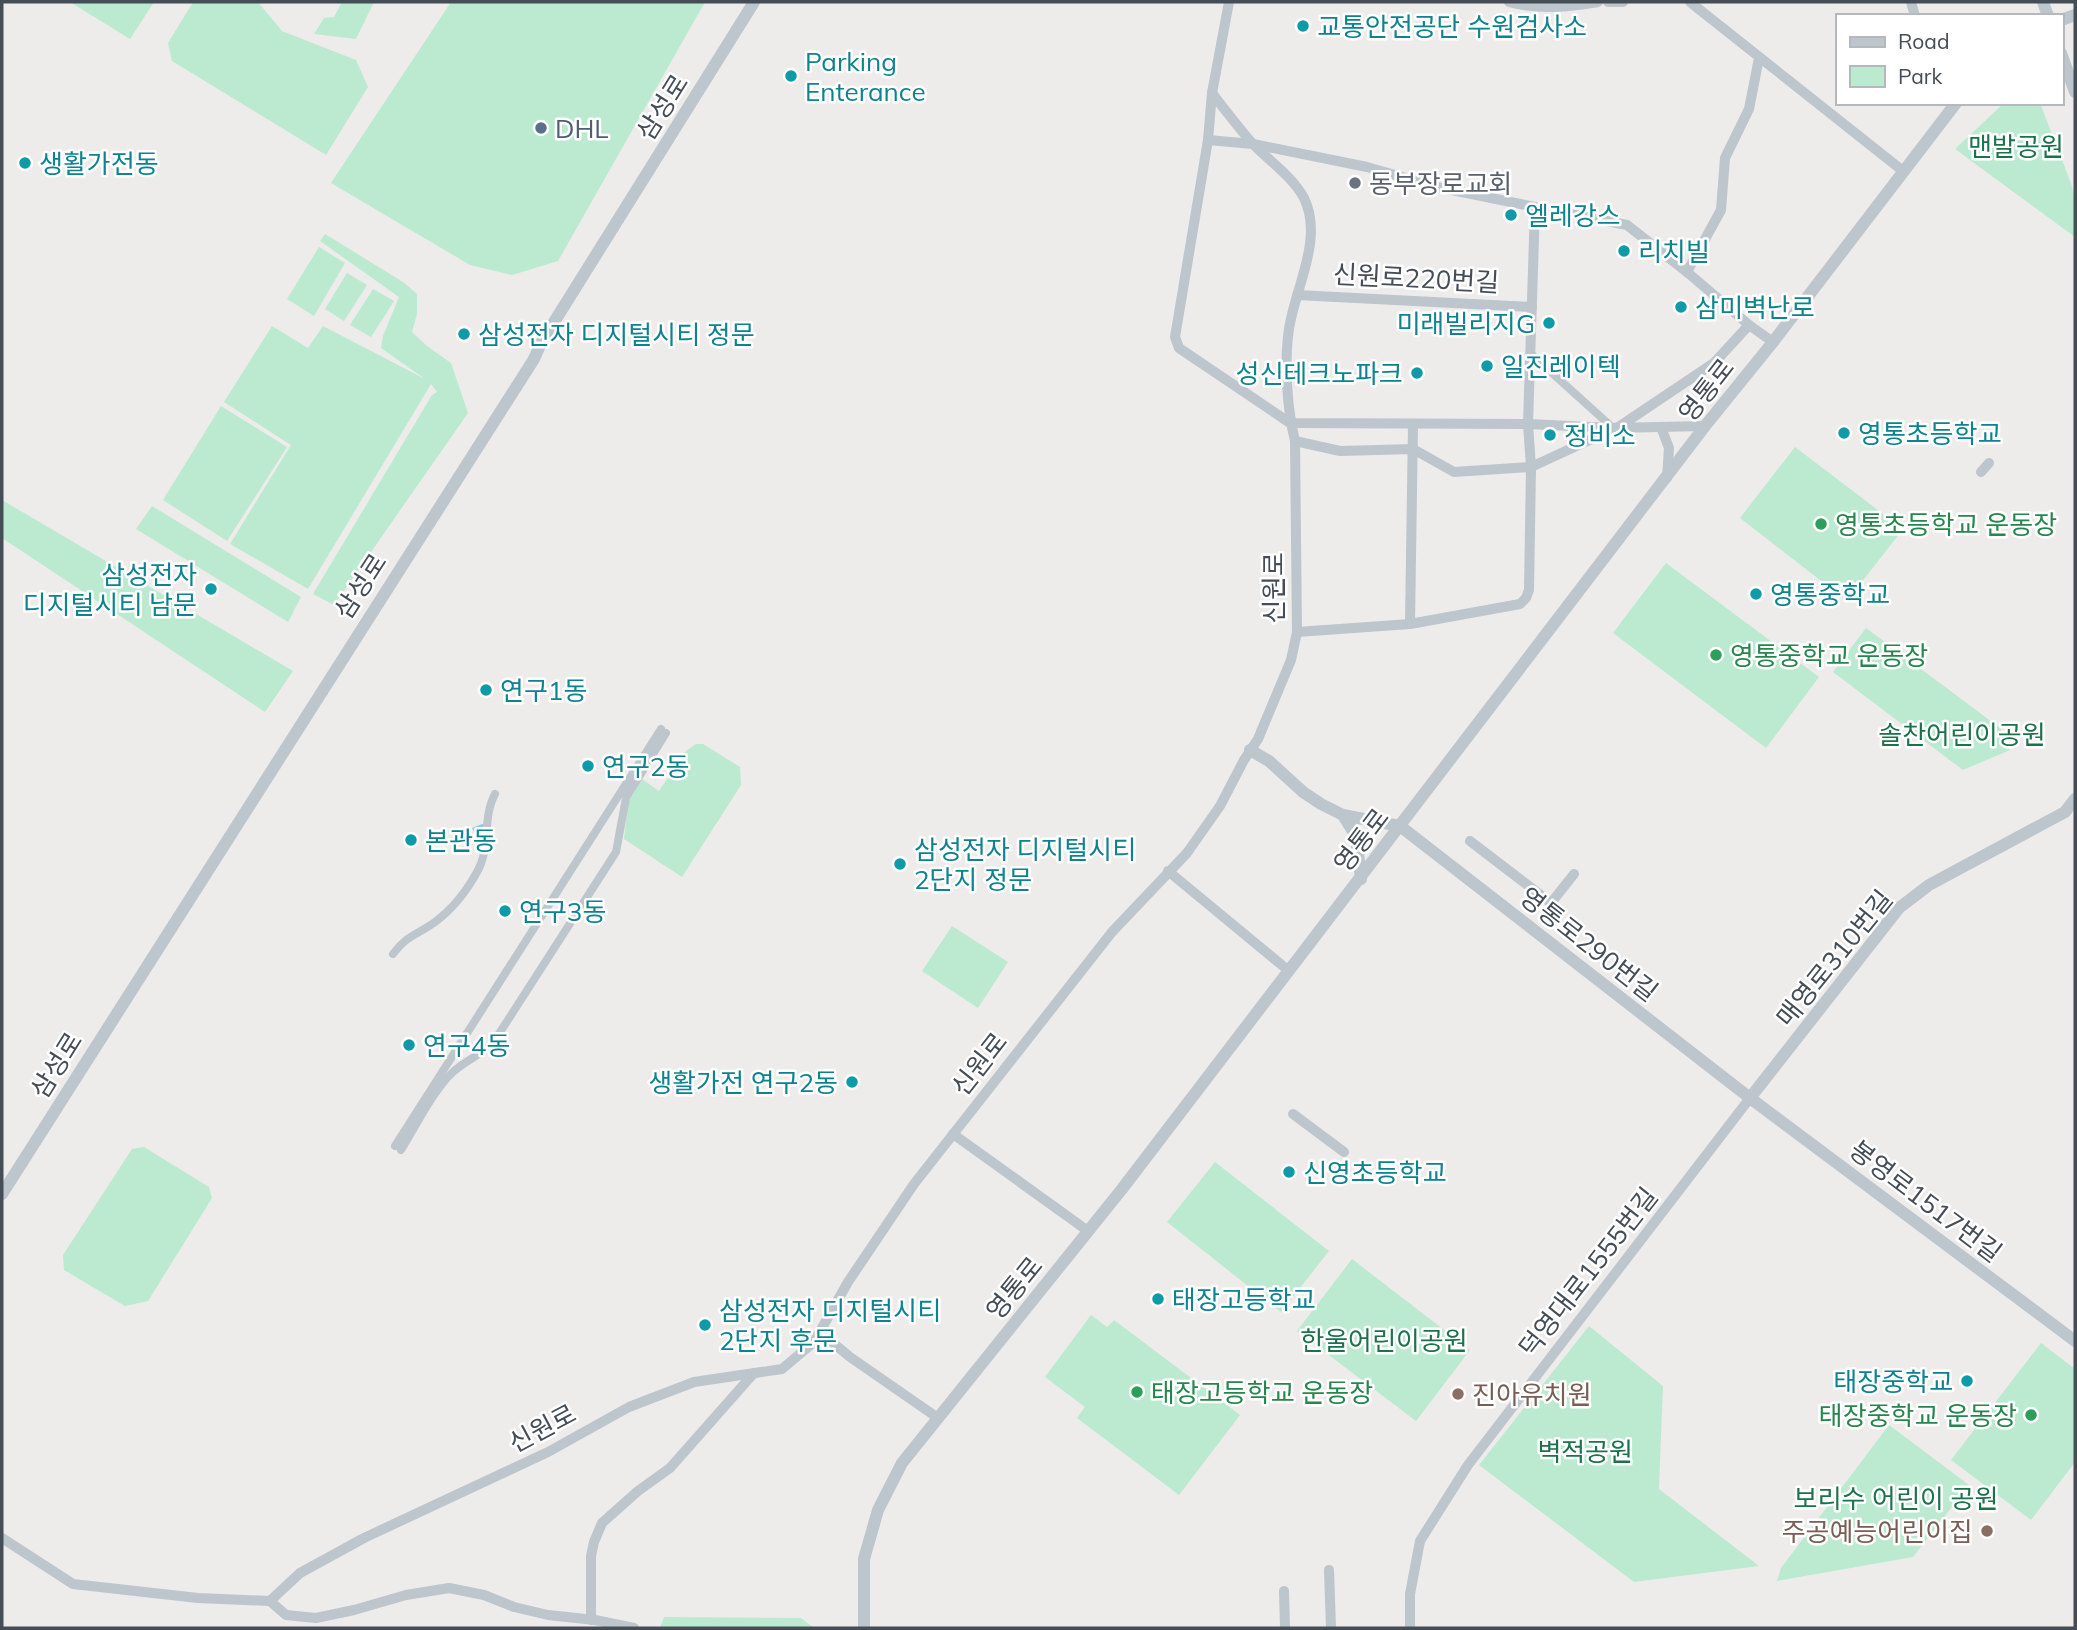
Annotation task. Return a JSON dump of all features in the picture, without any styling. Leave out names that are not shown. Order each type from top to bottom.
[{"type":"street","name":"삼성로","points":[[2,1194],[534,359],[541,343],[754,2]]},
{"type":"street","points":[[1229,2],[1212,93],[1208,140],[1175,337],[1179,348],[1290,423],[1705,426]]},
{"type":"street","points":[[1509,2],[1521,5],[1573,6],[1598,2]]},
{"type":"street","points":[[1608,2],[1623,2]]},
{"type":"street","points":[[1690,2],[1903,172]]},
{"type":"street","points":[[1687,272],[1721,210],[1725,159],[1749,109],[1759,58]]},
{"type":"street","points":[[2063,59],[2075,92]]},
{"type":"street","name":"신원로","points":[[270,1601],[300,1573],[364,1538],[548,1452],[629,1407],[694,1382],[782,1369],[814,1342],[848,1282],[914,1184],[1112,932],[1187,853],[1220,806],[1258,739],[1291,660],[1297,632],[1295,441],[1290,423],[1287,346],[1309,241],[1310,218],[1297,188],[1253,144],[1212,93]]},
{"type":"street","name":"영통로","points":[[864,1628],[864,1559],[878,1510],[902,1463],[1088,1231],[1361,879],[1705,426],[1773,342],[1954,105]]},
{"type":"street","points":[[1208,140],[1253,144],[1367,167],[1437,187],[1627,225],[1773,342]]},
{"type":"street","points":[[1297,632],[1410,624],[1520,604],[1526,598],[1529,590],[1531,467],[1528,424],[1535,207]]},
{"type":"street","name":"신원로220번길","points":[[1297,295],[1531,307]]},
{"type":"street","points":[[1295,441],[1340,451],[1413,449],[1454,472],[1531,467],[1616,427],[1714,363],[1749,325]]},
{"type":"street","points":[[1530,354],[1616,427]]},
{"type":"street","points":[[1410,624],[1413,424]]},
{"type":"street","points":[[1661,427],[1668,448],[1667,478]]},
{"type":"street","points":[[1981,472],[1989,463]]},
{"type":"street","points":[[664,731],[629,791],[624,805],[618,847],[598,879],[495,1040],[484,1052],[465,1062],[447,1078],[398,1148],[664,731]]},
{"type":"street","points":[[1250,750],[1269,761],[1312,799],[1343,815],[1400,826]]},
{"type":"street","points":[[393,954],[404,940],[435,922],[460,900],[484,858],[490,803],[495,794]]},
{"type":"street","name":"매영로310번길","points":[[1751,1098],[1899,908],[1928,885],[2065,812],[2075,799]]},
{"type":"street","points":[[1343,815],[1356,836],[1361,879]]},
{"type":"street","name":"영통로290번길","points":[[1400,826],[1751,1098]]},
{"type":"street","points":[[1471,841],[1551,903],[1574,874]]},
{"type":"street","points":[[1168,871],[1289,971]]},
{"type":"street","name":"봉영로1517번길","points":[[1751,1098],[2075,1341]]},
{"type":"street","name":"덕영대로1555번길","points":[[1410,1628],[1410,1594],[1420,1541],[1468,1465],[1751,1098]]},
{"type":"street","points":[[1293,1114],[1344,1152]]},
{"type":"street","points":[[953,1134],[1088,1231]]},
{"type":"street","points":[[820,1332],[850,1357],[938,1418]]},
{"type":"street","points":[[592,1620],[592,1556],[594,1542],[603,1522],[638,1491],[670,1468],[754,1373]]},
{"type":"street","points":[[2,1538],[73,1584],[198,1598],[270,1601],[286,1615],[316,1618],[406,1595],[449,1588],[484,1595],[514,1607],[548,1615],[634,1628]]},
{"type":"street","points":[[1329,1570],[1331,1628]]},
{"type":"street","points":[[1284,1591],[1285,1628]]},
{"type":"green space","points":[[70,2],[154,2],[130,39]]},
{"type":"green space","points":[[193,2],[258,2],[282,31],[356,60],[368,87],[326,155],[172,61],[168,43]]},
{"type":"green space","points":[[342,2],[374,2],[356,39],[314,34],[324,18],[334,17]]},
{"type":"green space","points":[[451,2],[705,2],[558,261],[512,275],[470,265],[331,183]]},
{"type":"green space","name":"맨발공원","points":[[2002,105],[2041,105],[2072,186],[2075,237],[1955,149]]},
{"type":"green space","points":[[325,234],[403,282],[417,294],[417,314],[412,332],[451,363],[468,413],[334,605],[313,594],[432,395],[437,392],[431,384],[308,589],[230,544],[291,445],[224,402],[272,326],[308,348],[323,326],[425,379],[381,348],[383,336],[399,297],[320,241]]},
{"type":"green space","points":[[319,247],[345,263],[314,316],[287,299]]},
{"type":"green space","points":[[347,273],[367,285],[344,321],[325,309]]},
{"type":"green space","points":[[373,289],[394,301],[371,337],[350,325]]},
{"type":"green space","points":[[221,406],[287,447],[227,541],[163,500]]},
{"type":"green space","name":"영통초등학교 운동장","points":[[1795,447],[1903,529],[1847,601],[1740,518]]},
{"type":"green space","points":[[2,500],[293,671],[265,712],[2,538]]},
{"type":"green space","points":[[152,506],[301,597],[288,622],[136,529]]},
{"type":"green space","name":"영통중학교 운동장","points":[[1666,563],[1819,677],[1766,748],[1613,633]]},
{"type":"green space","name":"솔찬어린이공원","points":[[1866,628],[2000,728],[2010,750],[1963,770],[1833,672]]},
{"type":"green space","points":[[696,744],[703,744],[740,767],[741,785],[682,877],[624,839],[628,803],[642,779],[659,791],[686,751]]},
{"type":"green space","points":[[952,926],[1008,962],[978,1008],[922,971]]},
{"type":"green space","points":[[144,1147],[209,1187],[212,1198],[148,1301],[125,1306],[64,1270],[63,1255],[132,1149]]},
{"type":"green space","points":[[1215,1162],[1329,1251],[1281,1312],[1167,1222]]},
{"type":"green space","name":"한울어린이공원","points":[[1352,1259],[1470,1350],[1416,1421],[1297,1331]]},
{"type":"green space","name":"태장고등학교 운동장","points":[[1091,1315],[1107,1327],[1114,1320],[1240,1415],[1179,1495],[1077,1418],[1085,1407],[1045,1377]]},
{"type":"green space","name":"벽적공원","points":[[1589,1326],[1663,1386],[1659,1489],[1759,1566],[1634,1582],[1479,1465]]},
{"type":"green space","name":"태장중학교 운동장","points":[[2041,1343],[2075,1369],[2075,1462],[2031,1520],[1951,1460]]},
{"type":"green space","name":"보리수 어린이 공원","points":[[1889,1425],[1969,1485],[1913,1557],[1777,1581],[1781,1568]]},
{"type":"green space","points":[[664,1617],[801,1618],[814,1628],[660,1628]]},
{"type":"water","points":[[485,825],[482,849],[479,850],[470,839],[475,833],[472,828]]},
{"type":"place","name":"교통안전공단 수원검사소","points":[[1303,26]]},
{"type":"place","name":"Parking Enterance","points":[[791,76]]},
{"type":"place","name":"DHL","points":[[541,128]]},
{"type":"place","name":"생활가전동","points":[[25,163]]},
{"type":"place","name":"동부장로교회","points":[[1355,183]]},
{"type":"place","name":"엘레강스","points":[[1511,215]]},
{"type":"place","name":"리치빌","points":[[1624,251]]},
{"type":"place","name":"삼미벽난로","points":[[1681,307]]},
{"type":"place","name":"미래빌리지G","points":[[1549,323]]},
{"type":"place","name":"삼성전자 디지털시티 정문","points":[[464,334]]},
{"type":"place","name":"일진레이텍","points":[[1487,366]]},
{"type":"place","name":"성신테크노파크","points":[[1417,373]]},
{"type":"place","name":"영통초등학교","points":[[1844,433]]},
{"type":"place","name":"정비소","points":[[1550,435]]},
{"type":"place","name":"영통초등학교 운동장","points":[[1821,524]]},
{"type":"place","name":"삼성전자 디지털시티 남문","points":[[211,589]]},
{"type":"place","name":"영통중학교","points":[[1756,594]]},
{"type":"place","name":"영통중학교 운동장","points":[[1716,655]]},
{"type":"place","name":"연구1동","points":[[486,690]]},
{"type":"place","name":"연구2동","points":[[588,766]]},
{"type":"place","name":"본관동","points":[[411,840]]},
{"type":"place","name":"삼성전자 디지털시티 2단지 정문","points":[[900,864]]},
{"type":"place","name":"연구3동","points":[[505,911]]},
{"type":"place","name":"연구4동","points":[[409,1045]]},
{"type":"place","name":"생활가전 연구2동","points":[[852,1082]]},
{"type":"place","name":"신영초등학교","points":[[1289,1172]]},
{"type":"place","name":"태장고등학교","points":[[1158,1299]]},
{"type":"place","name":"삼성전자 디지털시티 2단지 후문","points":[[705,1325]]},
{"type":"place","name":"태장중학교","points":[[1967,1381]]},
{"type":"place","name":"태장고등학교 운동장","points":[[1137,1392]]},
{"type":"place","name":"진아유치원","points":[[1458,1394]]},
{"type":"place","name":"태장중학교 운동장","points":[[2031,1415]]},
{"type":"place","name":"주공예능어린이집","points":[[1987,1531]]}]
